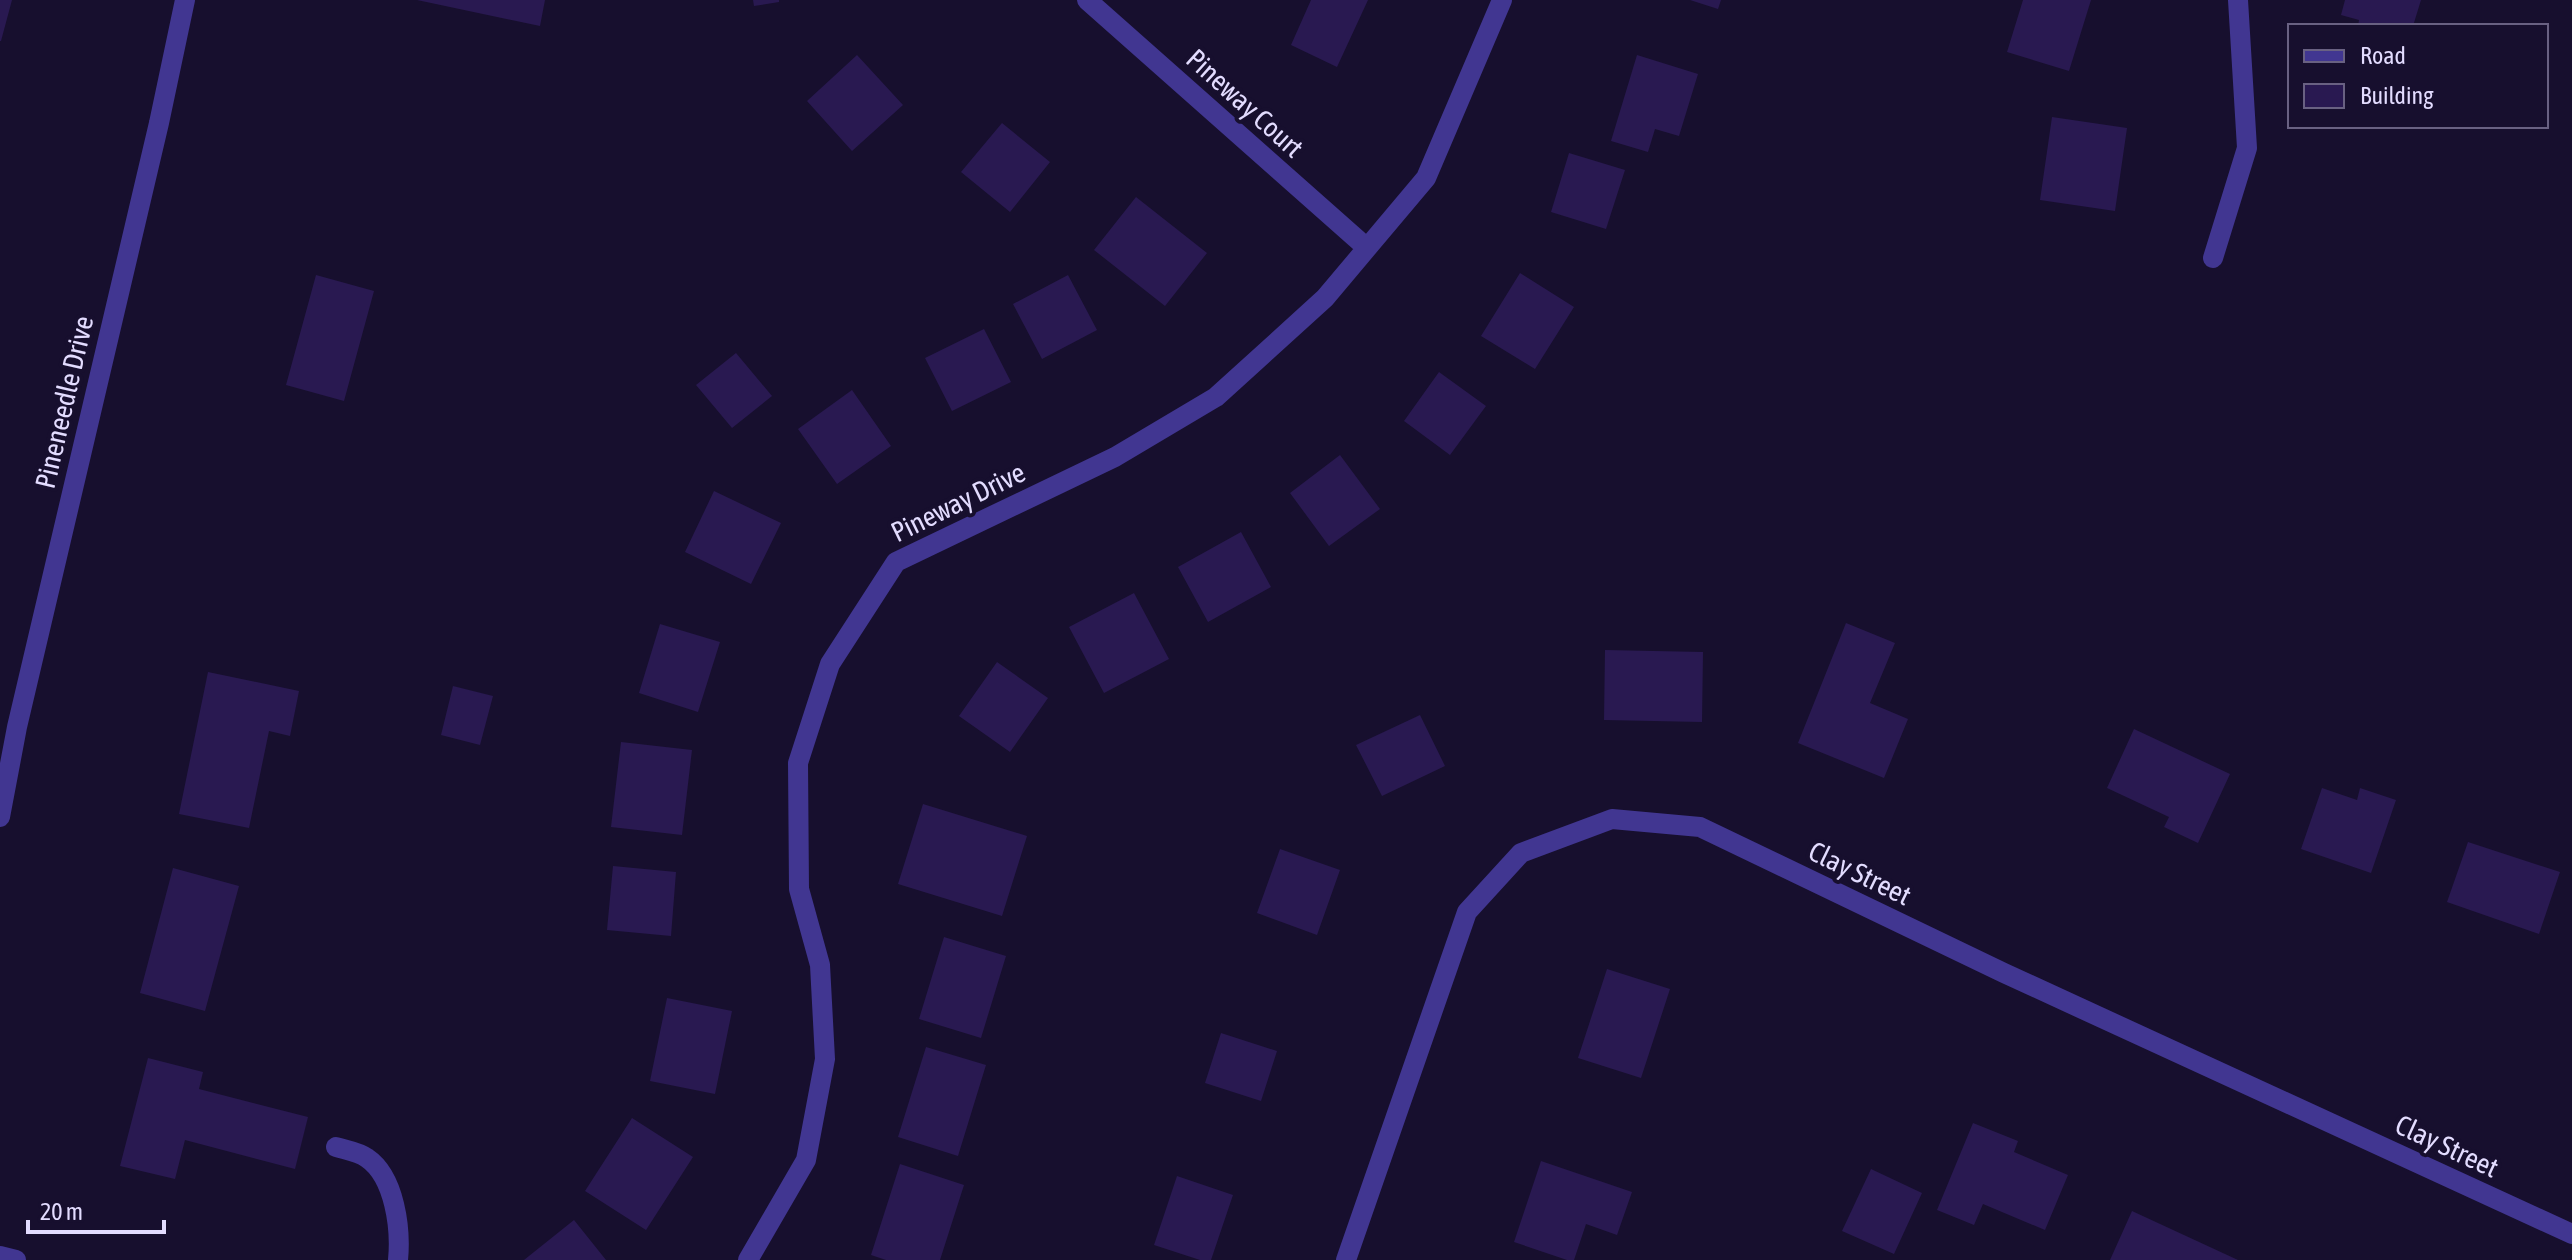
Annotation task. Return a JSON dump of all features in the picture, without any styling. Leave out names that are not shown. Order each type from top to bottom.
[{"type":"street","name":"Pineneedle Drive","points":[[0,817],[17,727],[185,0]]},
{"type":"street","name":"Pineway Court","points":[[1087,0],[1367,248]]},
{"type":"street","name":"Pineway Drive","points":[[748,1260],[806,1160],[825,1059],[820,965],[799,889],[798,763],[830,664],[896,562],[1115,457],[1216,397],[1325,298],[1426,178],[1502,0]]},
{"type":"street","points":[[2213,258],[2247,148],[2238,0]]},
{"type":"street","name":"Clay Street","points":[[1346,1260],[1467,912],[1521,853],[1612,819],[1700,827],[2004,973],[2572,1234]]},
{"type":"street","points":[[336,1147],[367,1157],[383,1174],[400,1233],[398,1260]]},
{"type":"street","points":[[0,1256],[16,1260]]},
{"type":"building","points":[[0,0],[12,0],[1,41],[0,41]]},
{"type":"building","points":[[417,0],[545,0],[540,26]]},
{"type":"building","points":[[753,0],[779,0],[779,2],[754,6]]},
{"type":"building","points":[[1311,0],[1368,0],[1337,67],[1291,45]]},
{"type":"building","points":[[1690,0],[1721,0],[1718,9]]},
{"type":"building","points":[[2023,0],[2091,0],[2069,71],[2007,52]]},
{"type":"building","points":[[2345,0],[2421,0],[2414,24],[2358,24],[2359,20],[2341,15]]},
{"type":"building","points":[[857,55],[903,105],[852,151],[807,101]]},
{"type":"building","points":[[1637,55],[1698,74],[1679,136],[1655,129],[1648,152],[1611,141]]},
{"type":"building","points":[[2052,117],[2127,128],[2115,211],[2040,200]]},
{"type":"building","points":[[1002,123],[1050,162],[1010,212],[961,172]]},
{"type":"building","points":[[1569,153],[1625,170],[1606,229],[1551,212]]},
{"type":"building","points":[[1136,197],[1207,253],[1165,306],[1094,250]]},
{"type":"building","points":[[1520,273],[1574,307],[1535,369],[1481,336]]},
{"type":"building","points":[[316,275],[374,291],[344,401],[286,385]]},
{"type":"building","points":[[1068,275],[1097,330],[1042,359],[1013,304]]},
{"type":"building","points":[[984,329],[1011,382],[952,411],[925,358]]},
{"type":"building","points":[[736,353],[772,396],[732,428],[696,385]]},
{"type":"building","points":[[1439,372],[1486,406],[1450,455],[1404,421]]},
{"type":"building","points":[[852,390],[891,446],[837,484],[798,429]]},
{"type":"building","points":[[1340,455],[1380,509],[1329,546],[1290,493]]},
{"type":"building","points":[[714,491],[781,523],[751,584],[685,552]]},
{"type":"building","points":[[1241,532],[1271,587],[1208,622],[1178,567]]},
{"type":"building","points":[[1134,593],[1169,659],[1104,693],[1069,627]]},
{"type":"building","points":[[1846,623],[1895,643],[1870,703],[1908,719],[1884,778],[1798,743]]},
{"type":"building","points":[[660,624],[720,642],[698,712],[639,693]]},
{"type":"building","points":[[1605,650],[1703,652],[1702,722],[1604,720]]},
{"type":"building","points":[[997,662],[1048,698],[1010,752],[959,716]]},
{"type":"building","points":[[208,672],[299,691],[290,736],[269,731],[249,828],[179,814]]},
{"type":"building","points":[[453,686],[493,696],[480,745],[441,735]]},
{"type":"building","points":[[1420,715],[1445,766],[1382,796],[1356,745]]},
{"type":"building","points":[[2134,729],[2230,774],[2198,843],[2164,827],[2169,817],[2107,788]]},
{"type":"building","points":[[621,742],[692,750],[682,835],[611,827]]},
{"type":"building","points":[[2322,788],[2357,800],[2360,788],[2396,800],[2371,873],[2301,849]]},
{"type":"building","points":[[923,804],[1027,836],[1002,916],[898,884]]},
{"type":"building","points":[[2468,842],[2560,872],[2539,934],[2447,902]]},
{"type":"building","points":[[1280,849],[1340,870],[1317,935],[1257,913]]},
{"type":"building","points":[[613,866],[676,872],[671,936],[607,930]]},
{"type":"building","points":[[173,868],[239,886],[205,1011],[140,993]]},
{"type":"building","points":[[944,937],[1006,956],[981,1038],[919,1019]]},
{"type":"building","points":[[1607,969],[1670,989],[1641,1078],[1578,1058]]},
{"type":"building","points":[[667,998],[732,1011],[715,1094],[650,1081]]},
{"type":"building","points":[[1221,1033],[1277,1051],[1261,1101],[1205,1083]]},
{"type":"building","points":[[926,1047],[986,1065],[958,1156],[898,1137]]},
{"type":"building","points":[[148,1058],[203,1072],[199,1089],[308,1117],[295,1169],[185,1140],[175,1179],[120,1166]]},
{"type":"building","points":[[632,1118],[693,1157],[646,1230],[585,1191]]},
{"type":"building","points":[[1973,1123],[2018,1141],[2014,1152],[2068,1175],[2045,1230],[1983,1204],[1974,1225],[1937,1210]]},
{"type":"building","points":[[1541,1161],[1632,1192],[1617,1235],[1586,1224],[1574,1260],[1514,1242]]},
{"type":"building","points":[[900,1164],[964,1185],[940,1260],[886,1260],[871,1255]]},
{"type":"building","points":[[1871,1169],[1922,1193],[1894,1254],[1842,1231]]},
{"type":"building","points":[[1177,1176],[1233,1195],[1211,1260],[1200,1260],[1154,1245]]},
{"type":"building","points":[[2132,1211],[2238,1260],[2110,1260]]},
{"type":"building","points":[[574,1220],[606,1260],[524,1260]]}]
